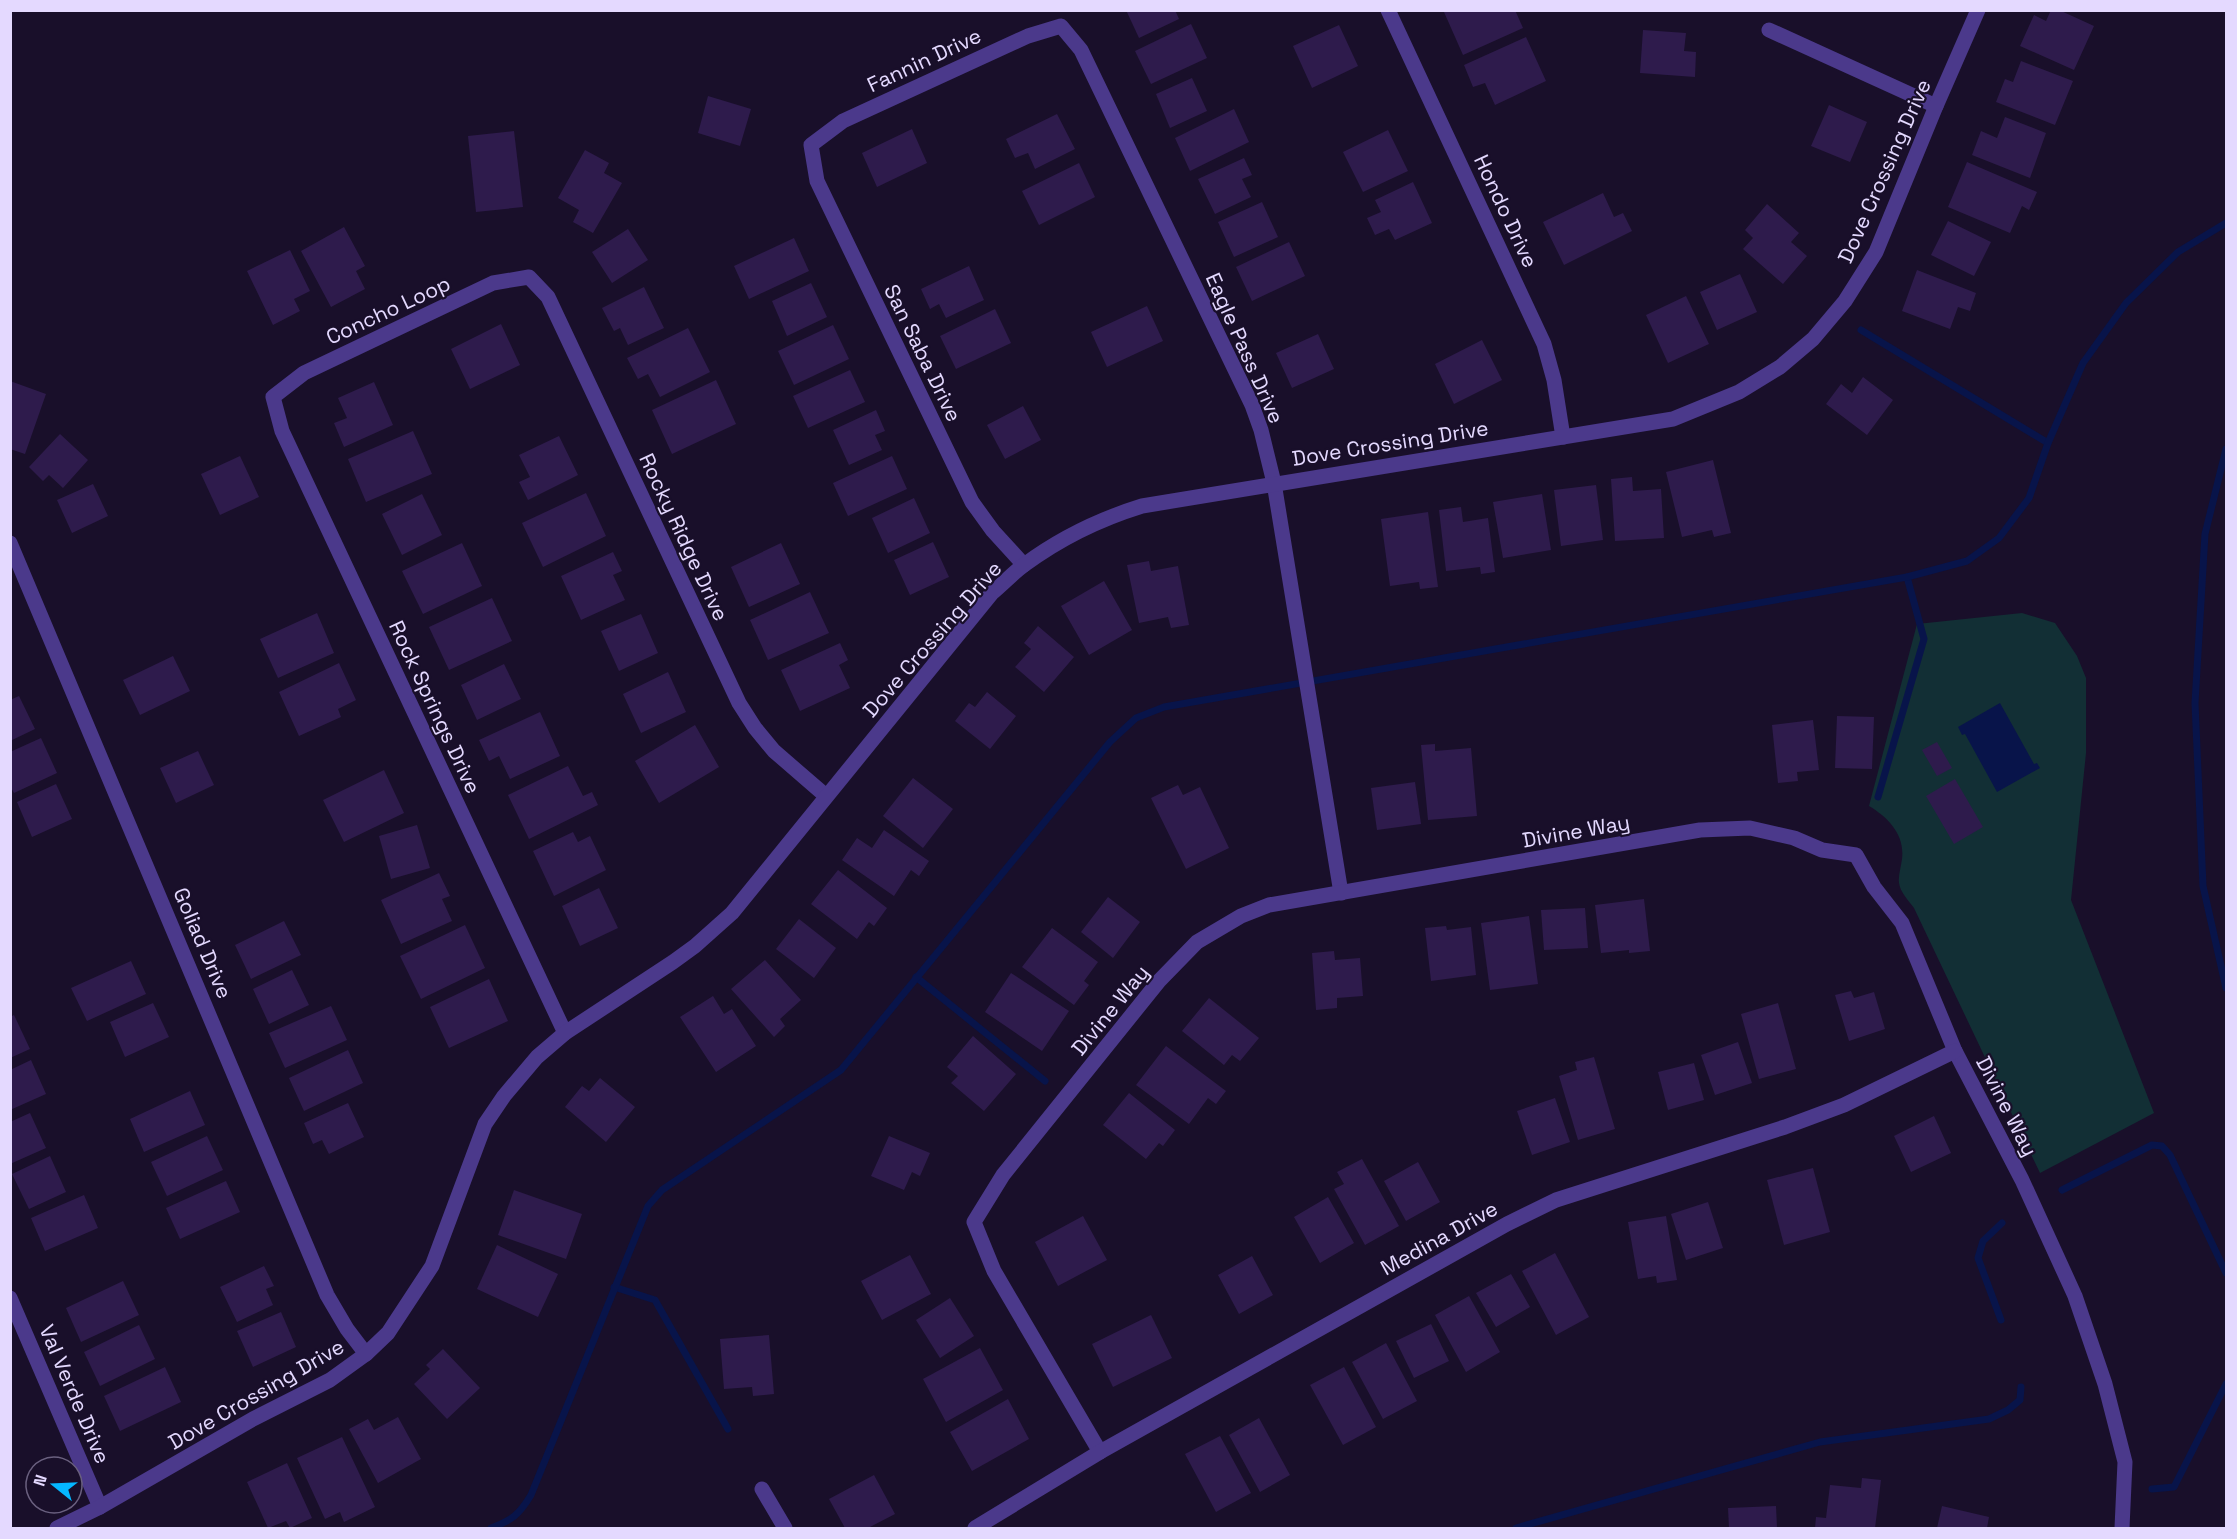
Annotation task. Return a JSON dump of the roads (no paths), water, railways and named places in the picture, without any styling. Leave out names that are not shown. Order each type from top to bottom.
[{"type":"street","name":"Hondo Drive","points":[[1388,10],[1544,344],[1554,380],[1563,437]]},
{"type":"street","name":"Dove Crossing Drive","points":[[57,1528],[100,1507],[253,1419],[330,1380],[366,1354],[388,1333],[432,1266],[485,1124],[504,1096],[537,1057],[565,1033],[674,962],[732,913],[992,593],[1024,565],[1076,532],[1142,506],[1673,419],[1739,392],[1780,367],[1813,339],[1845,302],[1876,252],[1978,10]]},
{"type":"street","name":"Fannin Drive","points":[[811,145],[843,121],[1028,36],[1061,26]]},
{"type":"street","name":"Eagle Pass Drive","points":[[1061,26],[1081,50],[1252,405],[1261,430],[1274,483],[1341,893]]},
{"type":"street","points":[[1769,30],[1936,106]]},
{"type":"street","name":"San Saba Drive","points":[[811,145],[817,181],[972,502],[993,531],[1024,565]]},
{"type":"street","name":"Concho Loop","points":[[273,397],[304,373],[483,288],[494,283],[529,277]]},
{"type":"street","name":"Rocky Ridge Drive","points":[[529,277],[548,297],[738,703],[754,728],[774,751],[826,796]]},
{"type":"street","name":"Rock Springs Drive","points":[[273,397],[282,432],[565,1033]]},
{"type":"street","name":"Goliad Drive","points":[[10,543],[327,1295],[347,1329],[366,1354]]},
{"type":"street","name":"Divine Way","points":[[1100,1452],[994,1271],[974,1222],[1003,1175],[1160,981],[1197,942],[1241,916],[1269,905],[1700,830],[1750,828],[1794,838],[1822,850],[1856,855],[1874,886],[1902,923],[1955,1051],[2022,1180],[2075,1296],[2105,1384],[2125,1462],[2122,1528]]},
{"type":"street","name":"Medina Drive","points":[[975,1528],[1100,1452],[1507,1224],[1556,1200],[1844,1105],[1955,1051]]},
{"type":"street","name":"Val Verde Drive","points":[[10,1298],[100,1507]]},
{"type":"street","points":[[762,1489],[785,1528]]},
{"type":"waterway","points":[[491,1528],[514,1516],[531,1495],[648,1206],[662,1190],[841,1070],[1110,742],[1136,718],[1164,707],[1907,577],[1967,561],[1999,538],[2029,498],[2048,443],[2083,363],[2126,303],[2178,252],[2226,223]]},
{"type":"waterway","points":[[1861,330],[2048,443]]},
{"type":"waterway","points":[[2226,449],[2205,534],[2195,703],[2203,886],[2226,988]]},
{"type":"waterway","points":[[1878,797],[1924,639],[1907,577]]},
{"type":"waterway","points":[[916,977],[1045,1081]]},
{"type":"waterway","points":[[2062,1190],[2152,1145],[2162,1146],[2170,1155],[2226,1273]]},
{"type":"waterway","points":[[2001,1320],[1978,1258],[1983,1241],[2002,1223]]},
{"type":"waterway","points":[[614,1287],[655,1300],[728,1429]]},
{"type":"waterway","points":[[2152,1489],[2174,1487],[2226,1384]]},
{"type":"waterway","points":[[1516,1528],[1820,1442],[1989,1419],[2008,1410],[2020,1400],[2021,1387]]}]
